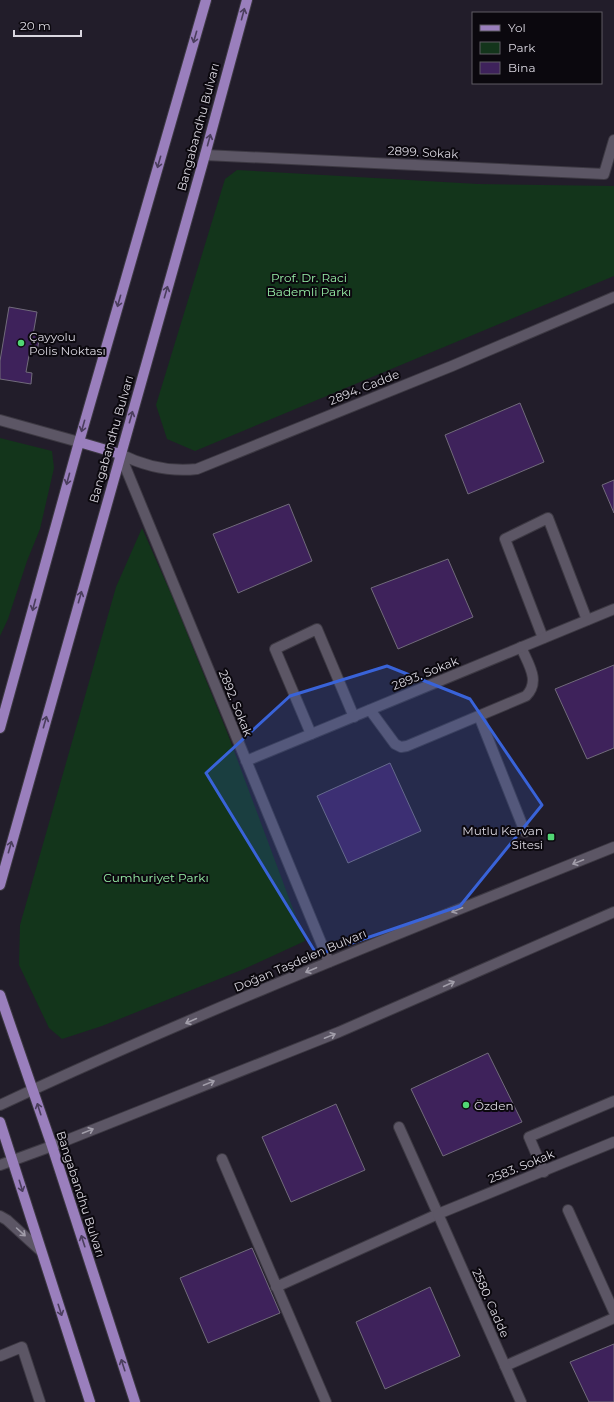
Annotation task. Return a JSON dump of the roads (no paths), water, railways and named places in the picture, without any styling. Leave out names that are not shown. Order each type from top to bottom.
[{"type":"main road","points":[[0,728],[79,442],[206,0]]},
{"type":"main road","name":"Bangabandhu Bulvarı","points":[[0,885],[205,155],[247,0]]},
{"type":"main road","points":[[79,442],[120,454]]},
{"type":"main road","name":"Bangabandhu Bulvarı","points":[[0,995],[52,1146],[135,1402]]},
{"type":"main road","points":[[0,1122],[90,1402]]},
{"type":"street","name":"2899. Sokak","points":[[205,155],[609,174],[614,140]]},
{"type":"street","name":"2894. Cadde","points":[[120,454],[136,461],[160,467],[186,470],[197,468],[444,369],[614,297]]},
{"type":"street","points":[[0,420],[79,442]]},
{"type":"street","name":"2892. Sokak","points":[[120,454],[328,962]]},
{"type":"street","points":[[543,638],[505,539],[548,518],[587,620]]},
{"type":"street","name":"2893. Sokak","points":[[246,762],[614,609]]},
{"type":"street","points":[[312,734],[275,649],[317,629],[354,717]]},
{"type":"street","points":[[370,710],[395,744],[401,747],[407,746],[479,716],[526,696],[530,692],[534,681],[521,647]]},
{"type":"street","points":[[479,716],[526,832]]},
{"type":"street","name":"Doğan Taşdelen Bulvarı","points":[[0,1105],[328,962],[614,847]]},
{"type":"street","points":[[0,1165],[52,1146],[339,1032],[614,912]]},
{"type":"street","points":[[544,1172],[529,1137],[614,1101]]},
{"type":"street","name":"2580. Cadde","points":[[399,1127],[521,1402]]},
{"type":"street","name":"2583. Sokak","points":[[276,1287],[438,1214],[544,1172],[614,1142]]},
{"type":"street","points":[[222,1160],[326,1402]]},
{"type":"street","points":[[568,1210],[614,1312]]},
{"type":"street","points":[[0,1216],[7,1220],[41,1251]]},
{"type":"street","points":[[505,1366],[614,1318]]},
{"type":"street","points":[[0,1356],[22,1347],[40,1402]]},
{"type":"place","name":"Çayyolu Polis Noktası","points":[[21,343]]},
{"type":"place","name":"Mutlu Kervan Sitesi","points":[[551,837]]},
{"type":"place","name":"Özden","points":[[466,1105]]},
{"type":"park label","name":"Prof. Dr. Raci Bademli Parkı","points":[[309,284]]},
{"type":"park label","name":"Cumhuriyet Parkı","points":[[156,877]]}]
